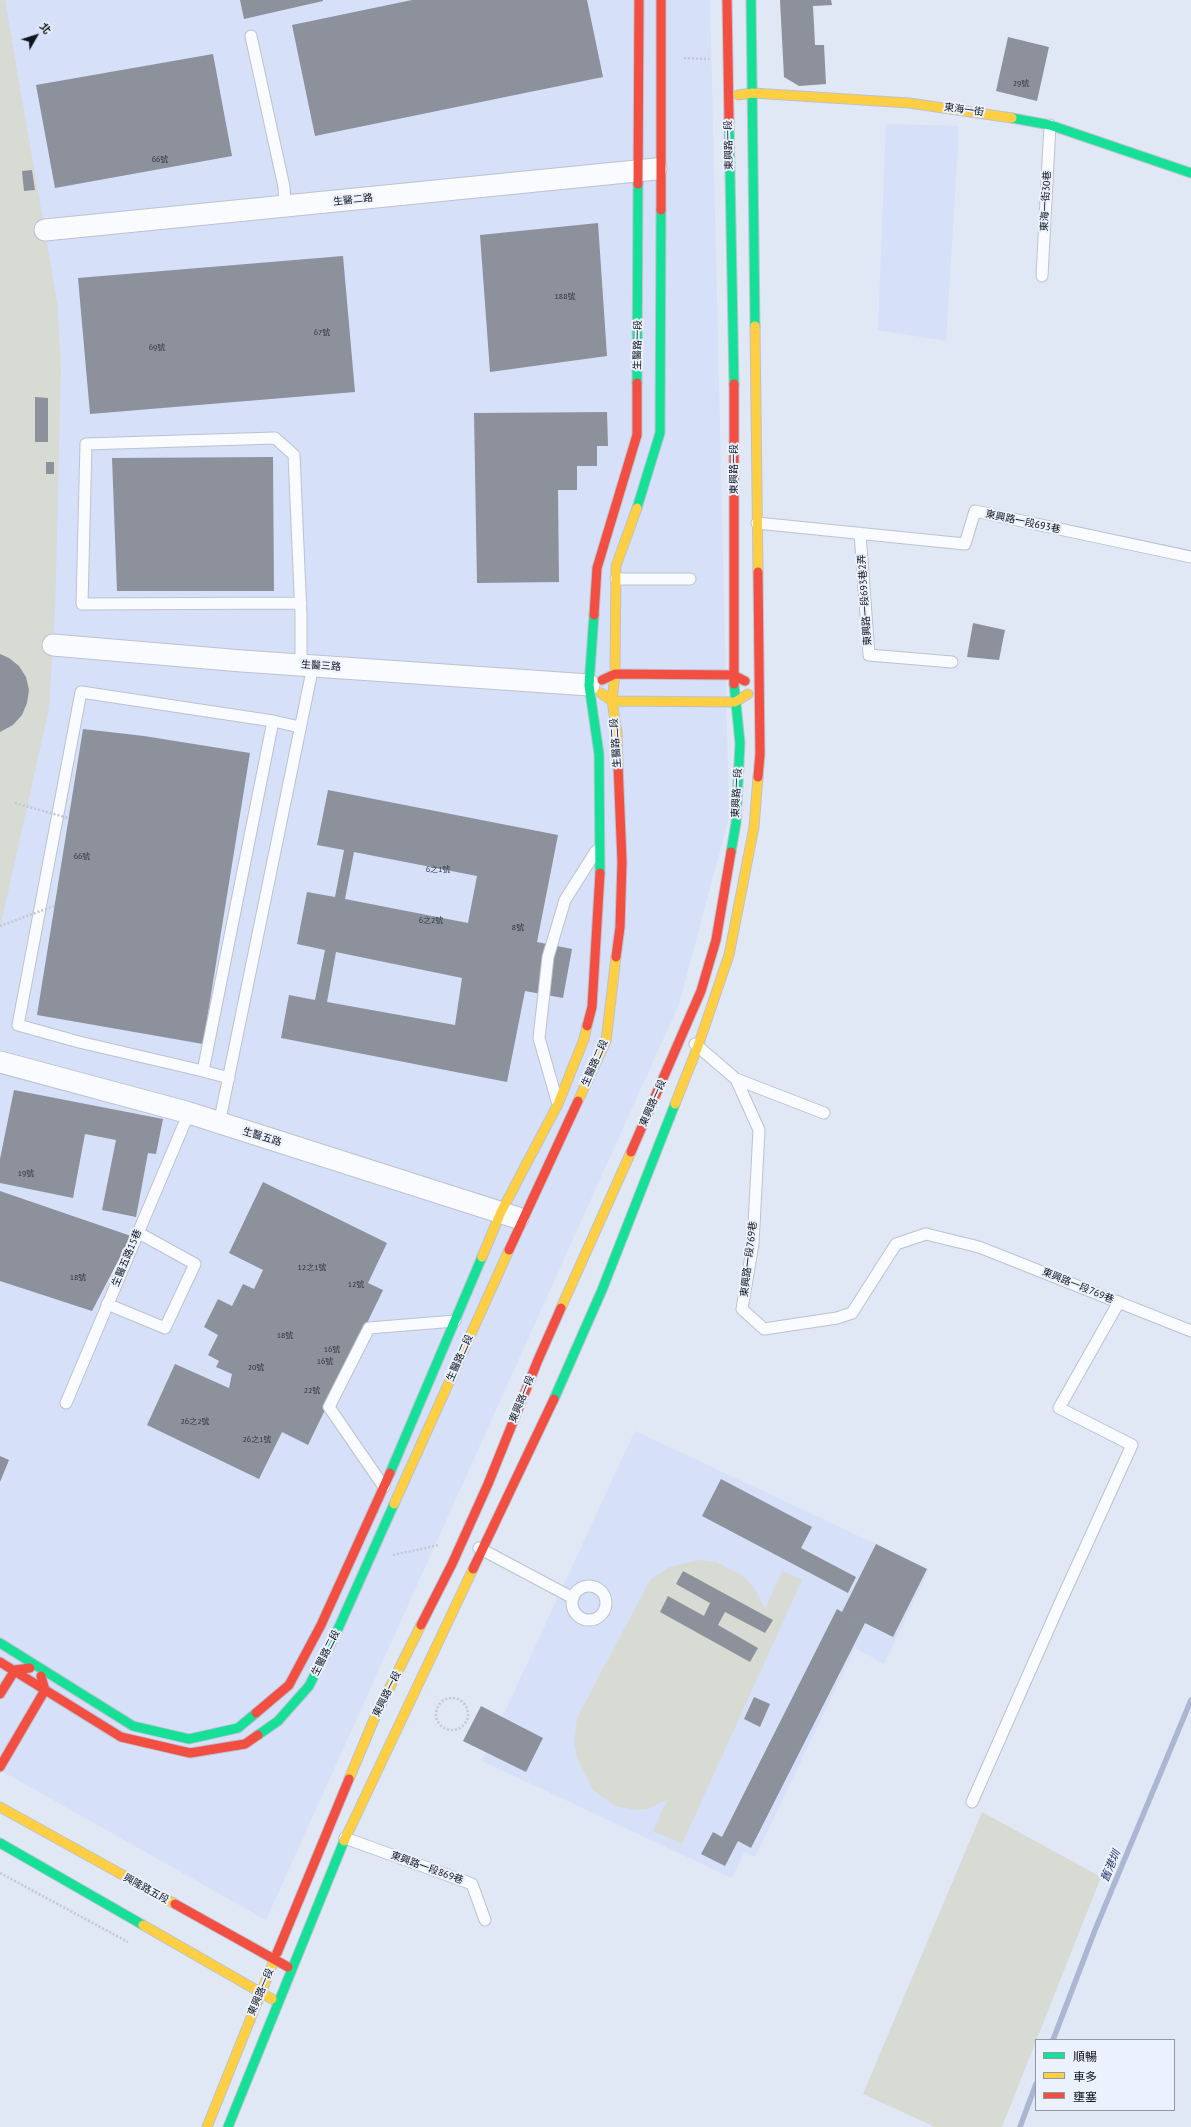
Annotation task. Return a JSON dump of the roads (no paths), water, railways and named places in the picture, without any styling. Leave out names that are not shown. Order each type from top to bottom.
[{"type":"street","name":"生醫路一段","points":[[589,685],[597,568],[637,435],[639,0]]},
{"type":"street","points":[[615,674],[616,566],[639,503],[660,433],[662,314],[662,0]]},
{"type":"street","name":"東興路一段","points":[[207,2127],[260,1993],[374,1717],[463,1539],[488,1484],[538,1360],[682,1038],[701,991],[716,940],[736,823],[740,744],[733,675],[734,408],[727,0]]},
{"type":"street","name":"東興路一段","points":[[228,2127],[344,1838],[565,1375],[602,1290],[698,1046],[729,955],[754,827],[760,754],[758,688],[751,0]]},
{"type":"street","name":"東海一街","points":[[729,96],[752,93],[909,103],[1015,118],[1050,125],[1191,173]]},
{"type":"street","name":"生醫二路","points":[[45,230],[661,169]]},
{"type":"street","name":"生醫三路","points":[[53,645],[589,685]]},
{"type":"street","points":[[589,685],[615,674],[733,675],[758,688]]},
{"type":"street","name":"生醫路二段","points":[[0,1662],[121,1737],[190,1754],[245,1744],[278,1721],[309,1686],[338,1629],[522,1220],[606,1041],[620,926],[622,862],[617,733],[612,700],[615,674]]},
{"type":"street","points":[[589,685],[612,700],[735,702],[758,688]]},
{"type":"street","name":"生醫路二段","points":[[0,1643],[133,1726],[189,1739],[238,1728],[288,1685],[321,1625],[384,1487],[501,1212],[558,1104],[584,1039],[592,1007],[600,887],[599,754],[589,685]]},
{"type":"street","name":"生醫五路","points":[[0,1062],[186,1112],[219,1124],[501,1212],[522,1220]]},
{"type":"street","points":[[0,1694],[15,1670],[39,1666],[45,1690],[0,1767]]},
{"type":"street","name":"興隆路五段","points":[[0,1807],[292,1969]]},
{"type":"street","points":[[0,1843],[260,1993],[279,2002]]},
{"type":"lane","points":[[250,36],[284,187],[285,206]]},
{"type":"lane","name":"東海一街30巷","points":[[1042,276],[1050,125]]},
{"type":"lane","points":[[219,1124],[300,727],[307,665],[300,603],[294,455],[275,438],[86,444],[82,604],[300,603]]},
{"type":"lane","name":"東興路一段693巷","points":[[757,524],[966,544],[975,512],[1191,557]]},
{"type":"lane","name":"東興路一段693巷2弄","points":[[860,534],[869,654],[952,662]]},
{"type":"lane","points":[[616,579],[690,580]]},
{"type":"lane","points":[[228,1078],[79,1042],[18,1025],[81,692],[273,721],[300,727]]},
{"type":"lane","points":[[203,1071],[273,721]]},
{"type":"lane","points":[[558,1104],[539,1038],[548,958],[565,900],[600,845]]},
{"type":"lane","name":"東興路一段769巷","points":[[682,1038],[698,1046],[736,1079],[758,1130],[753,1244],[742,1309],[764,1329],[837,1318],[852,1313],[896,1244],[926,1234],[979,1247],[1191,1331]]},
{"type":"lane","points":[[736,1079],[824,1113]]},
{"type":"lane","name":"生醫五路15巷","points":[[66,1403],[137,1232],[185,1122],[186,1112]]},
{"type":"lane","points":[[107,1304],[165,1328],[195,1264],[137,1232]]},
{"type":"lane","points":[[972,1802],[1056,1610],[1132,1445],[1059,1408],[1119,1302]]},
{"type":"lane","points":[[384,1487],[329,1407],[369,1328],[455,1321]]},
{"type":"lane","points":[[463,1539],[573,1598]]},
{"type":"lane","name":"東興路一段869巷","points":[[344,1838],[472,1884],[485,1920]]},
{"type":"waterway","name":"舊港圳","points":[[1053,2039],[1095,1930],[1191,1700]]},
{"type":"waterway","name":"舊港圳","points":[[1020,2127],[1035,2087]]}]
